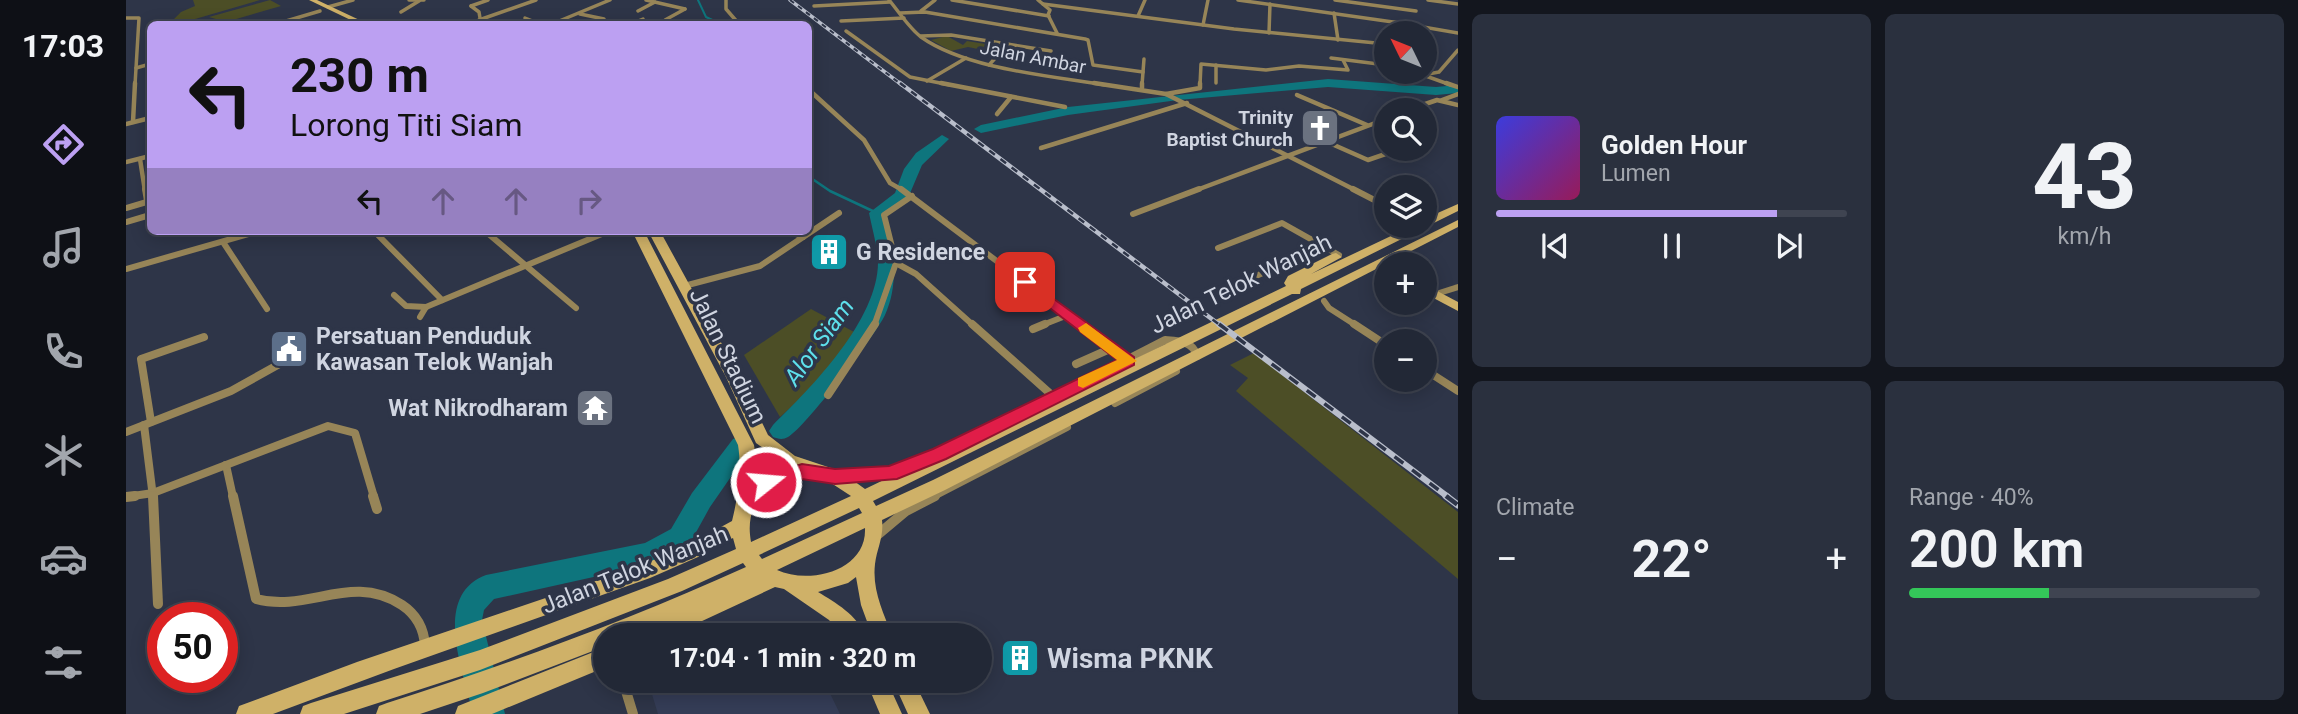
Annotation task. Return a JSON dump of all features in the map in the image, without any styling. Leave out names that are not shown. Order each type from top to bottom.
[{"type":"main road","points":[[312,0],[358,21]]},
{"type":"main road","points":[[300,1],[342,21]]},
{"type":"main road","points":[[1437,211],[1458,205]]},
{"type":"main road","name":"Jalan Telok Wanjah","points":[[638,623],[939,485],[1452,218],[1458,205]]},
{"type":"main road","points":[[1421,252],[1458,234]]},
{"type":"main road","name":"Jalan Stadium","points":[[640,235],[746,445],[750,464],[741,517]]},
{"type":"main road","name":"Jalan Stadium","points":[[656,235],[762,439],[789,460],[828,475]]},
{"type":"main road","points":[[1374,275],[1324,301],[1303,295],[1290,283],[1297,275],[1376,238]]},
{"type":"main road","name":"Jalan Telok Wanjah","points":[[311,714],[480,660],[675,585],[810,524],[1395,238]]},
{"type":"main road","points":[[1437,295],[1458,307]]},
{"type":"main road","points":[[247,714],[429,647],[639,575],[704,547],[741,517],[752,494],[766,482],[783,474],[828,475],[853,487],[866,501],[874,519],[873,541],[867,557],[868,588],[876,623]]},
{"type":"main road","points":[[741,517],[743,546],[755,564],[836,614],[844,623]]},
{"type":"main road","points":[[679,623],[779,579],[815,584],[838,578],[857,566],[873,541]]},
{"type":"main road","name":"Jalan Telok Wanjah","points":[[387,714],[483,683],[593,641]]},
{"type":"main road","points":[[466,714],[593,663]]},
{"type":"main road","points":[[881,693],[891,714]]},
{"type":"main road","points":[[909,693],[919,714]]},
{"type":"street","points":[[328,7],[353,0]]},
{"type":"street","points":[[409,0],[421,1]]},
{"type":"street","points":[[480,21],[479,12],[471,6],[488,0]]},
{"type":"street","points":[[483,21],[536,0]]},
{"type":"street","points":[[560,21],[610,0]]},
{"type":"street","points":[[646,0],[685,9],[665,20]]},
{"type":"street","points":[[726,0],[726,9],[736,21]]},
{"type":"street","points":[[921,11],[935,0]]},
{"type":"street","points":[[952,0],[1049,16]]},
{"type":"street","points":[[1038,0],[1051,10],[1049,16],[1057,33]]},
{"type":"street","points":[[1080,8],[1085,0]]},
{"type":"street","points":[[1138,16],[1145,0]]},
{"type":"street","points":[[1203,25],[1208,0]]},
{"type":"street","points":[[1238,0],[1387,21]]},
{"type":"street","points":[[1335,0],[1416,11]]},
{"type":"street","points":[[1428,0],[1458,4]]},
{"type":"street","points":[[401,12],[421,1]]},
{"type":"street","points":[[814,6],[890,1]]},
{"type":"street","name":"Jalan Ambar","points":[[890,1],[920,36],[966,58],[1067,80],[1142,88],[1167,94],[1374,200]]},
{"type":"street","points":[[638,11],[655,2]]},
{"type":"street","points":[[1269,33],[1273,3]]},
{"type":"street","points":[[1043,4],[1269,33],[1374,43]]},
{"type":"street","points":[[286,21],[320,11]]},
{"type":"street","points":[[900,13],[921,11],[1088,40],[1093,65],[1143,72]]},
{"type":"street","points":[[1334,13],[1338,40]]},
{"type":"street","points":[[578,14],[604,19]]},
{"type":"street","points":[[126,18],[139,19],[133,122]]},
{"type":"street","points":[[525,18],[532,21]]},
{"type":"street","points":[[841,21],[904,18]]},
{"type":"street","points":[[638,21],[643,19]]},
{"type":"street","points":[[1437,29],[1458,33]]},
{"type":"street","points":[[846,31],[908,76],[1065,107]]},
{"type":"street","points":[[920,36],[951,35],[1051,51]]},
{"type":"street","points":[[989,65],[1008,44]]},
{"type":"street","points":[[1437,72],[1458,50]]},
{"type":"street","points":[[927,81],[966,58]]},
{"type":"street","points":[[1331,58],[1374,64]]},
{"type":"street","points":[[1142,88],[1144,59]]},
{"type":"street","points":[[1167,94],[1198,89],[1200,64],[1266,70],[1299,66],[1348,70],[1343,60]]},
{"type":"street","points":[[136,68],[147,65]]},
{"type":"street","points":[[1216,65],[1216,83]]},
{"type":"street","points":[[1437,79],[1458,87]]},
{"type":"street","points":[[812,93],[864,139],[890,183],[910,195],[1129,361]]},
{"type":"street","points":[[1297,94],[1368,125]]},
{"type":"street","points":[[1437,101],[1458,94]]},
{"type":"street","points":[[997,114],[1011,97]]},
{"type":"street","points":[[1442,100],[1458,105]]},
{"type":"street","points":[[1041,148],[1188,103]]},
{"type":"street","points":[[126,124],[147,119]]},
{"type":"street","points":[[1133,214],[1374,123]]},
{"type":"street","points":[[1325,141],[1368,160],[1374,158]]},
{"type":"street","points":[[126,162],[147,157]]},
{"type":"street","points":[[140,159],[147,192]]},
{"type":"street","points":[[828,395],[879,319],[896,263],[884,215],[910,195]]},
{"type":"street","points":[[126,208],[147,202]]},
{"type":"street","points":[[812,231],[839,213]]},
{"type":"street","points":[[126,222],[147,216]]},
{"type":"street","points":[[1218,248],[1282,223],[1339,255]]},
{"type":"street","points":[[126,270],[246,235]]},
{"type":"street","points":[[378,235],[442,300]]},
{"type":"street","points":[[490,235],[576,308]]},
{"type":"street","points":[[394,295],[405,306],[426,307],[599,235]]},
{"type":"street","points":[[798,235],[803,237]]},
{"type":"street","points":[[684,286],[760,266],[806,235]]},
{"type":"street","points":[[222,242],[267,309]]},
{"type":"street","points":[[1256,276],[1325,246]]},
{"type":"street","points":[[896,263],[916,274],[1054,397]]},
{"type":"street","points":[[1437,290],[1458,287]]},
{"type":"street","points":[[1324,301],[1329,308],[1374,337]]},
{"type":"street","points":[[420,317],[426,307]]},
{"type":"street","points":[[1034,329],[1068,315]]},
{"type":"street","points":[[158,602],[153,492],[141,359],[204,337]]},
{"type":"street","points":[[828,475],[890,473],[940,454],[1172,339],[1191,345],[1197,358],[906,511],[873,541]]},
{"type":"street","points":[[1076,364],[1111,348]]},
{"type":"street","points":[[126,432],[231,391],[292,357]]},
{"type":"street","points":[[1437,377],[1458,391]]},
{"type":"street","points":[[126,498],[153,492],[226,465],[315,428],[338,427],[355,433],[377,509]]},
{"type":"street","points":[[226,465],[256,598],[276,604],[352,589],[385,595],[414,615],[424,631],[429,647]]},
{"type":"street","points":[[627,693],[634,714]]},
{"type":"shaded area","points":[[652,693],[830,693],[840,714],[658,714]]},
{"type":"green space","points":[[193,0],[260,0],[188,21],[172,21],[181,12],[195,6]]},
{"type":"green space","points":[[270,0],[281,6],[229,21],[209,17]]},
{"type":"green space","points":[[947,36],[963,45],[967,41],[998,46],[993,52],[968,47],[951,51],[931,40]]},
{"type":"green space","points":[[811,309],[856,333],[817,384],[780,417],[744,355]]},
{"type":"green space","points":[[1254,353],[1458,512],[1458,579],[1236,391],[1248,378],[1230,365]]},
{"type":"waterway","points":[[698,0],[706,17],[715,21]]},
{"type":"waterway","name":"Alor Siam","points":[[1182,97],[1328,83],[1436,91],[1458,89]]},
{"type":"waterway","name":"Alor Siam","points":[[981,129],[1068,111],[1173,98]]},
{"type":"waterway","name":"Alor Siam","points":[[781,431],[812,400],[876,314],[887,262],[877,213],[902,195],[916,162],[942,139]]},
{"type":"waterway","points":[[812,179],[830,191],[877,213]]},
{"type":"waterway","name":"Alor Siam","points":[[489,714],[467,620],[471,604],[486,588],[651,554],[680,537],[701,500],[741,445]]},
{"type":"railway","points":[[790,0],[902,85]]},
{"type":"railway","points":[[900,83],[1221,326]]},
{"type":"railway","points":[[1219,324],[1448,497]]},
{"type":"railway","points":[[1446,496],[1458,505]]},
{"type":"slow traffic","points":[[1083,382],[1129,361],[1086,328]]},
{"type":"place","name":"Trinity Baptist Church","points":[[1320,128]]},
{"type":"place","name":"G Residence","points":[[829,252]]},
{"type":"place","name":"Persatuan Penduduk Kawasan Telok Wanjah","points":[[289,349]]},
{"type":"place","name":"Wat Nikrodharam","points":[[595,408]]},
{"type":"place","name":"Wisma PKNK","points":[[1020,658]]},
{"type":"route","points":[[766,482],[783,474],[802,471],[822,472],[835,477],[847,474],[890,473],[940,454],[1129,361],[1025,282]]}]
